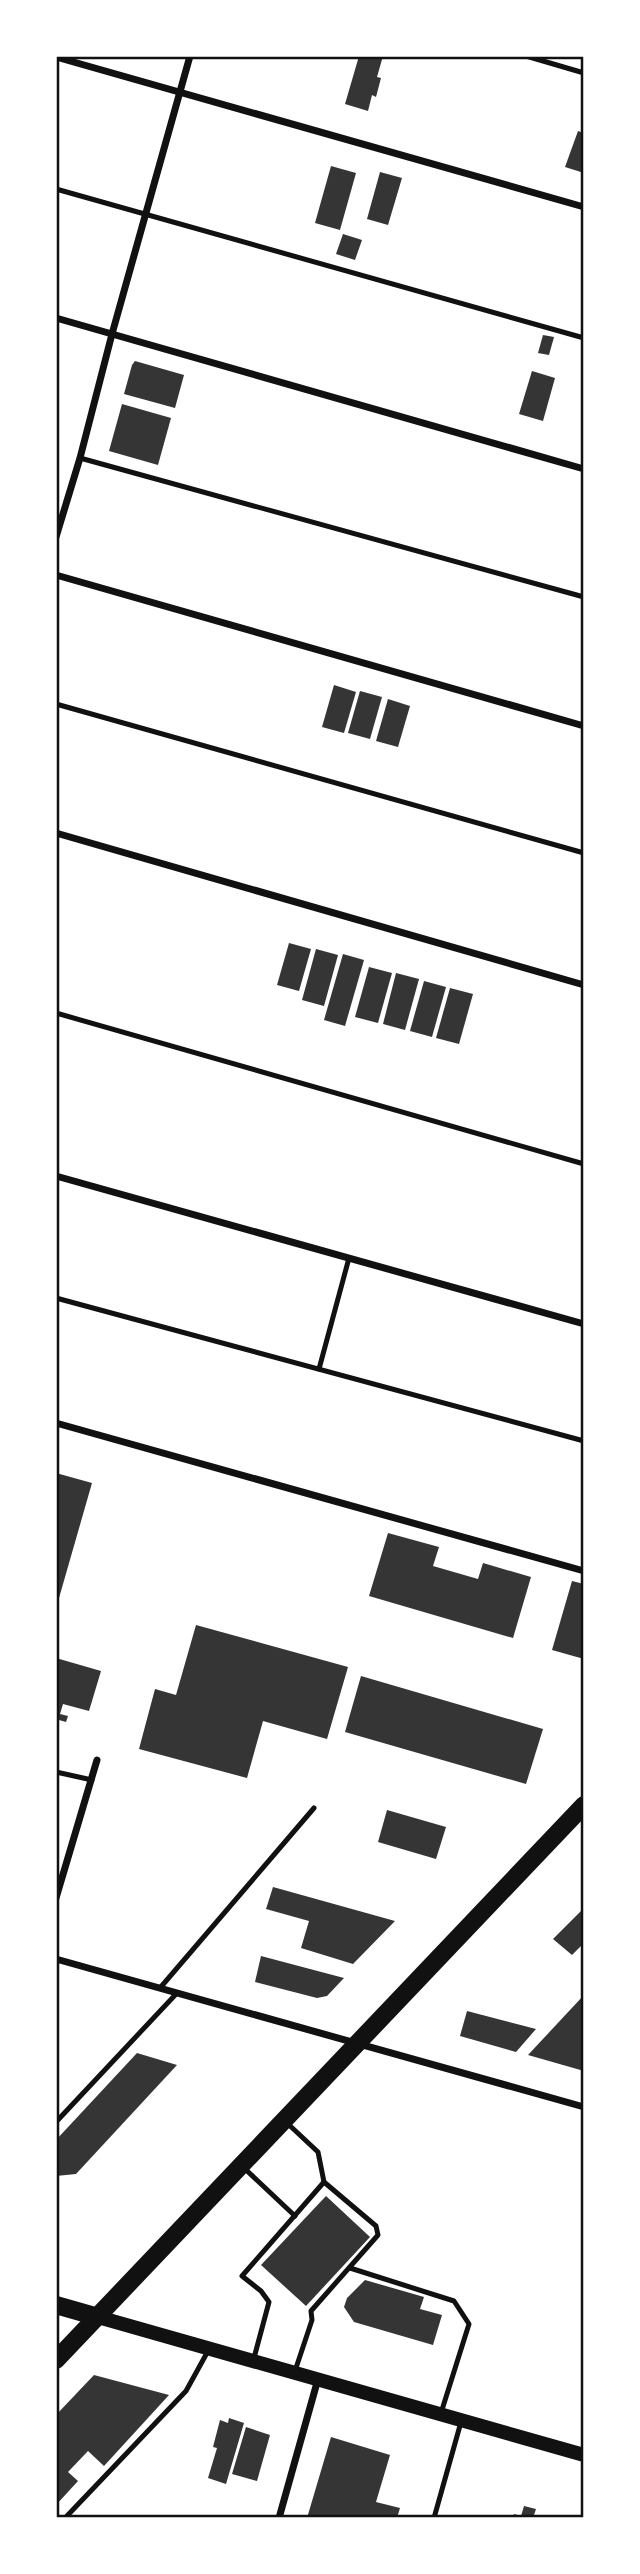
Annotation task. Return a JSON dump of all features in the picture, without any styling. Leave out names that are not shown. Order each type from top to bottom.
[{"type":"main road","points":[[56,2360],[584,1805]]},
{"type":"main road","points":[[56,2305],[584,2455]]},
{"type":"street","points":[[56,537],[190,56]]},
{"type":"street","points":[[56,57],[584,207]]},
{"type":"street","points":[[56,318],[584,468]]},
{"type":"street","points":[[56,575],[584,726]]},
{"type":"street","points":[[56,833],[584,985]]},
{"type":"street","points":[[56,1176],[584,1324]]},
{"type":"street","points":[[56,1423],[584,1571]]},
{"type":"street","points":[[56,1898],[97,1760]]},
{"type":"street","points":[[56,1959],[584,2107]]},
{"type":"street","points":[[279,2518],[318,2379]]},
{"type":"lane","points":[[526,56],[584,73]]},
{"type":"lane","points":[[56,189],[584,338]]},
{"type":"lane","points":[[80,458],[584,597]]},
{"type":"lane","points":[[56,704],[584,853]]},
{"type":"lane","points":[[56,1013],[584,1164]]},
{"type":"lane","points":[[319,1369],[349,1258]]},
{"type":"lane","points":[[56,1298],[584,1441]]},
{"type":"lane","points":[[56,1772],[92,1780]]},
{"type":"lane","points":[[160,1988],[314,1808]]},
{"type":"lane","points":[[56,2122],[177,1993]]},
{"type":"lane","points":[[285,2121],[318,2152],[324,2182],[376,2226],[378,2235],[311,2311],[312,2320],[295,2373]]},
{"type":"lane","points":[[241,2166],[295,2216]]},
{"type":"lane","points":[[253,2361],[269,2302],[261,2291],[242,2276],[324,2182]]},
{"type":"lane","points":[[349,2268],[454,2301],[464,2315],[469,2324],[440,2416]]},
{"type":"lane","points":[[65,2518],[186,2391],[209,2348]]},
{"type":"lane","points":[[434,2518],[461,2421]]},
{"type":"building","points":[[359,56],[383,56],[377,77],[381,78],[376,97],[372,95],[368,111],[345,104]]},
{"type":"building","points":[[578,131],[584,133],[584,173],[565,167]]},
{"type":"building","points":[[331,166],[356,173],[340,230],[315,223]]},
{"type":"building","points":[[380,172],[402,178],[388,225],[367,219]]},
{"type":"building","points":[[343,234],[362,240],[355,260],[336,254]]},
{"type":"building","points":[[543,335],[554,337],[549,355],[538,353]]},
{"type":"building","points":[[135,361],[184,375],[175,408],[124,394]]},
{"type":"building","points":[[532,371],[555,378],[543,421],[519,414]]},
{"type":"building","points":[[122,404],[171,418],[158,465],[109,451]]},
{"type":"building","points":[[334,685],[356,692],[344,733],[322,727]]},
{"type":"building","points":[[360,691],[382,697],[370,739],[348,733]]},
{"type":"building","points":[[388,699],[410,706],[398,747],[376,741]]},
{"type":"building","points":[[289,943],[311,949],[299,991],[277,985]]},
{"type":"building","points":[[316,949],[338,955],[324,1006],[302,1000]]},
{"type":"building","points":[[343,954],[364,960],[345,1026],[324,1020]]},
{"type":"building","points":[[369,967],[392,973],[378,1023],[355,1017]]},
{"type":"building","points":[[396,973],[419,979],[405,1030],[383,1024]]},
{"type":"building","points":[[424,981],[446,987],[432,1037],[410,1031]]},
{"type":"building","points":[[450,988],[473,994],[459,1044],[436,1038]]},
{"type":"building","points":[[56,1473],[92,1483],[57,1605],[56,1605]]},
{"type":"building","points":[[388,1533],[439,1547],[433,1566],[478,1579],[483,1563],[531,1577],[513,1638],[369,1596]]},
{"type":"building","points":[[572,1581],[584,1584],[584,1659],[552,1650]]},
{"type":"building","points":[[196,1625],[348,1667],[327,1739],[263,1721],[247,1778],[139,1749],[155,1689],[176,1695]]},
{"type":"building","points":[[56,1658],[101,1671],[89,1711],[63,1704],[60,1714],[68,1716],[66,1722],[59,1720],[57,1726]]},
{"type":"building","points":[[361,1676],[543,1729],[526,1784],[345,1732]]},
{"type":"building","points":[[387,1810],[446,1827],[436,1859],[378,1842]]},
{"type":"building","points":[[273,1887],[395,1921],[353,1964],[301,1948],[309,1921],[266,1909]]},
{"type":"building","points":[[584,1908],[584,1943],[572,1955],[553,1939]]},
{"type":"building","points":[[261,1956],[344,1978],[327,1996],[317,1998],[255,1982]]},
{"type":"building","points":[[584,1995],[584,2071],[528,2055]]},
{"type":"building","points":[[467,2011],[536,2029],[516,2052],[460,2036]]},
{"type":"building","points":[[137,2053],[177,2065],[76,2174],[56,2176],[56,2140]]},
{"type":"building","points":[[326,2196],[370,2237],[306,2306],[261,2265]]},
{"type":"building","points":[[365,2280],[424,2297],[420,2309],[442,2315],[433,2345],[354,2322],[344,2307],[347,2298]]},
{"type":"building","points":[[94,2375],[169,2395],[104,2466],[88,2451],[68,2472],[78,2481],[56,2505],[56,2415]]},
{"type":"building","points":[[229,2418],[244,2423],[226,2484],[208,2478],[217,2448],[213,2447],[220,2420],[228,2423]]},
{"type":"building","points":[[246,2427],[270,2435],[257,2481],[232,2474]]},
{"type":"building","points":[[331,2437],[390,2455],[376,2502],[400,2508],[397,2518],[307,2518]]},
{"type":"building","points":[[524,2506],[536,2509],[533,2518],[512,2518],[514,2514],[521,2516]]}]
